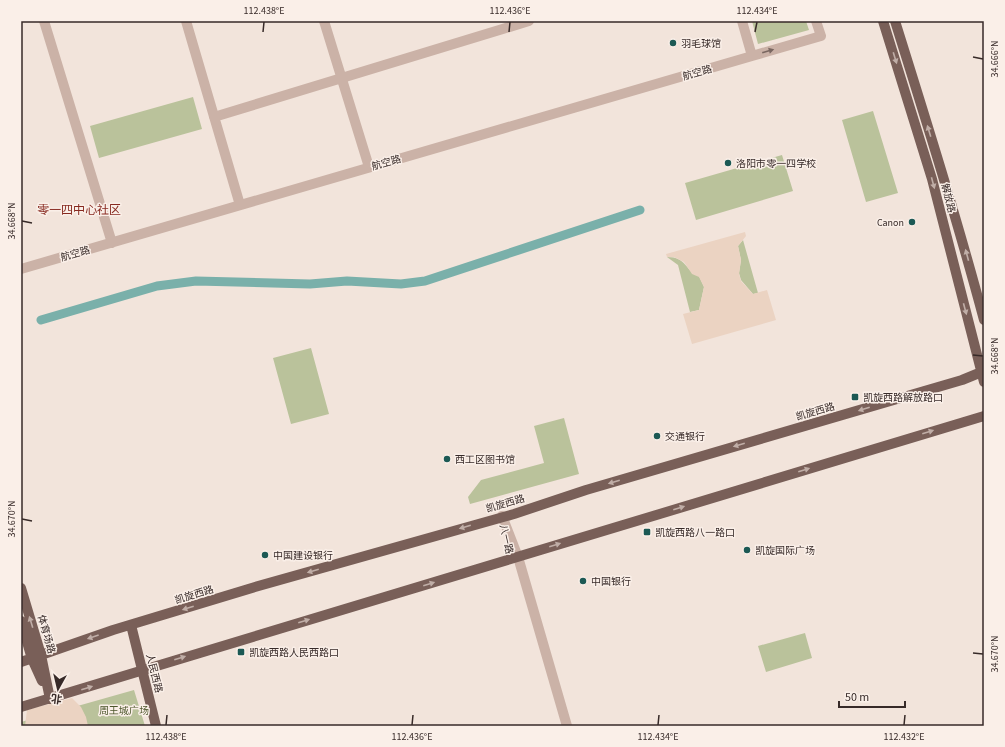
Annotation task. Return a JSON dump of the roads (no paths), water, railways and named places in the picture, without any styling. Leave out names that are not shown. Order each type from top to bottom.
[{"type":"main road","name":"解放路","points":[[883,21],[932,179],[984,382]]},
{"type":"main road","name":"解放路","points":[[895,21],[966,253],[984,320]]},
{"type":"main road","name":"凯旋西路","points":[[21,662],[131,625],[255,587],[502,516],[955,382],[982,371]]},
{"type":"main road","points":[[21,707],[984,416]]},
{"type":"main road","name":"体育场路","points":[[21,588],[37,657],[50,699]]},
{"type":"main road","name":"体育场路","points":[[21,621],[37,657]]},
{"type":"main road","name":"人民西路","points":[[131,625],[156,726]]},
{"type":"street","points":[[44,21],[112,242]]},
{"type":"street","points":[[186,21],[240,205]]},
{"type":"street","points":[[324,21],[369,167]]},
{"type":"street","points":[[214,116],[529,21]]},
{"type":"street","points":[[742,21],[752,56]]},
{"type":"street","name":"航空路","points":[[21,269],[821,36],[816,21]]},
{"type":"street","name":"八一路","points":[[502,516],[567,726]]},
{"type":"street","name":"八一路","points":[[515,558],[561,726]]},
{"type":"waterway","points":[[41,320],[157,286],[196,281],[310,284],[347,281],[401,284],[425,281],[640,210]]},
{"type":"place","name":"羽毛球馆","points":[[673,43]]},
{"type":"place","name":"洛阳市零一四学校","points":[[728,163]]},
{"type":"place","name":"Canon","points":[[912,222]]},
{"type":"place","name":"凯旋西路解放路口","points":[[855,397]]},
{"type":"place","name":"交通银行","points":[[657,436]]},
{"type":"place","name":"西工区图书馆","points":[[447,459]]},
{"type":"place","name":"凯旋西路八一路口","points":[[647,532]]},
{"type":"place","name":"凯旋国际广场","points":[[747,550]]},
{"type":"place","name":"中国建设银行","points":[[265,555]]},
{"type":"place","name":"中国银行","points":[[583,581]]},
{"type":"place","name":"凯旋西路人民西路口","points":[[241,652]]},
{"type":"district","name":"零一四中心社区","points":[[79,210]]},
{"type":"park label","name":"周王城广场","points":[[124,710]]}]
